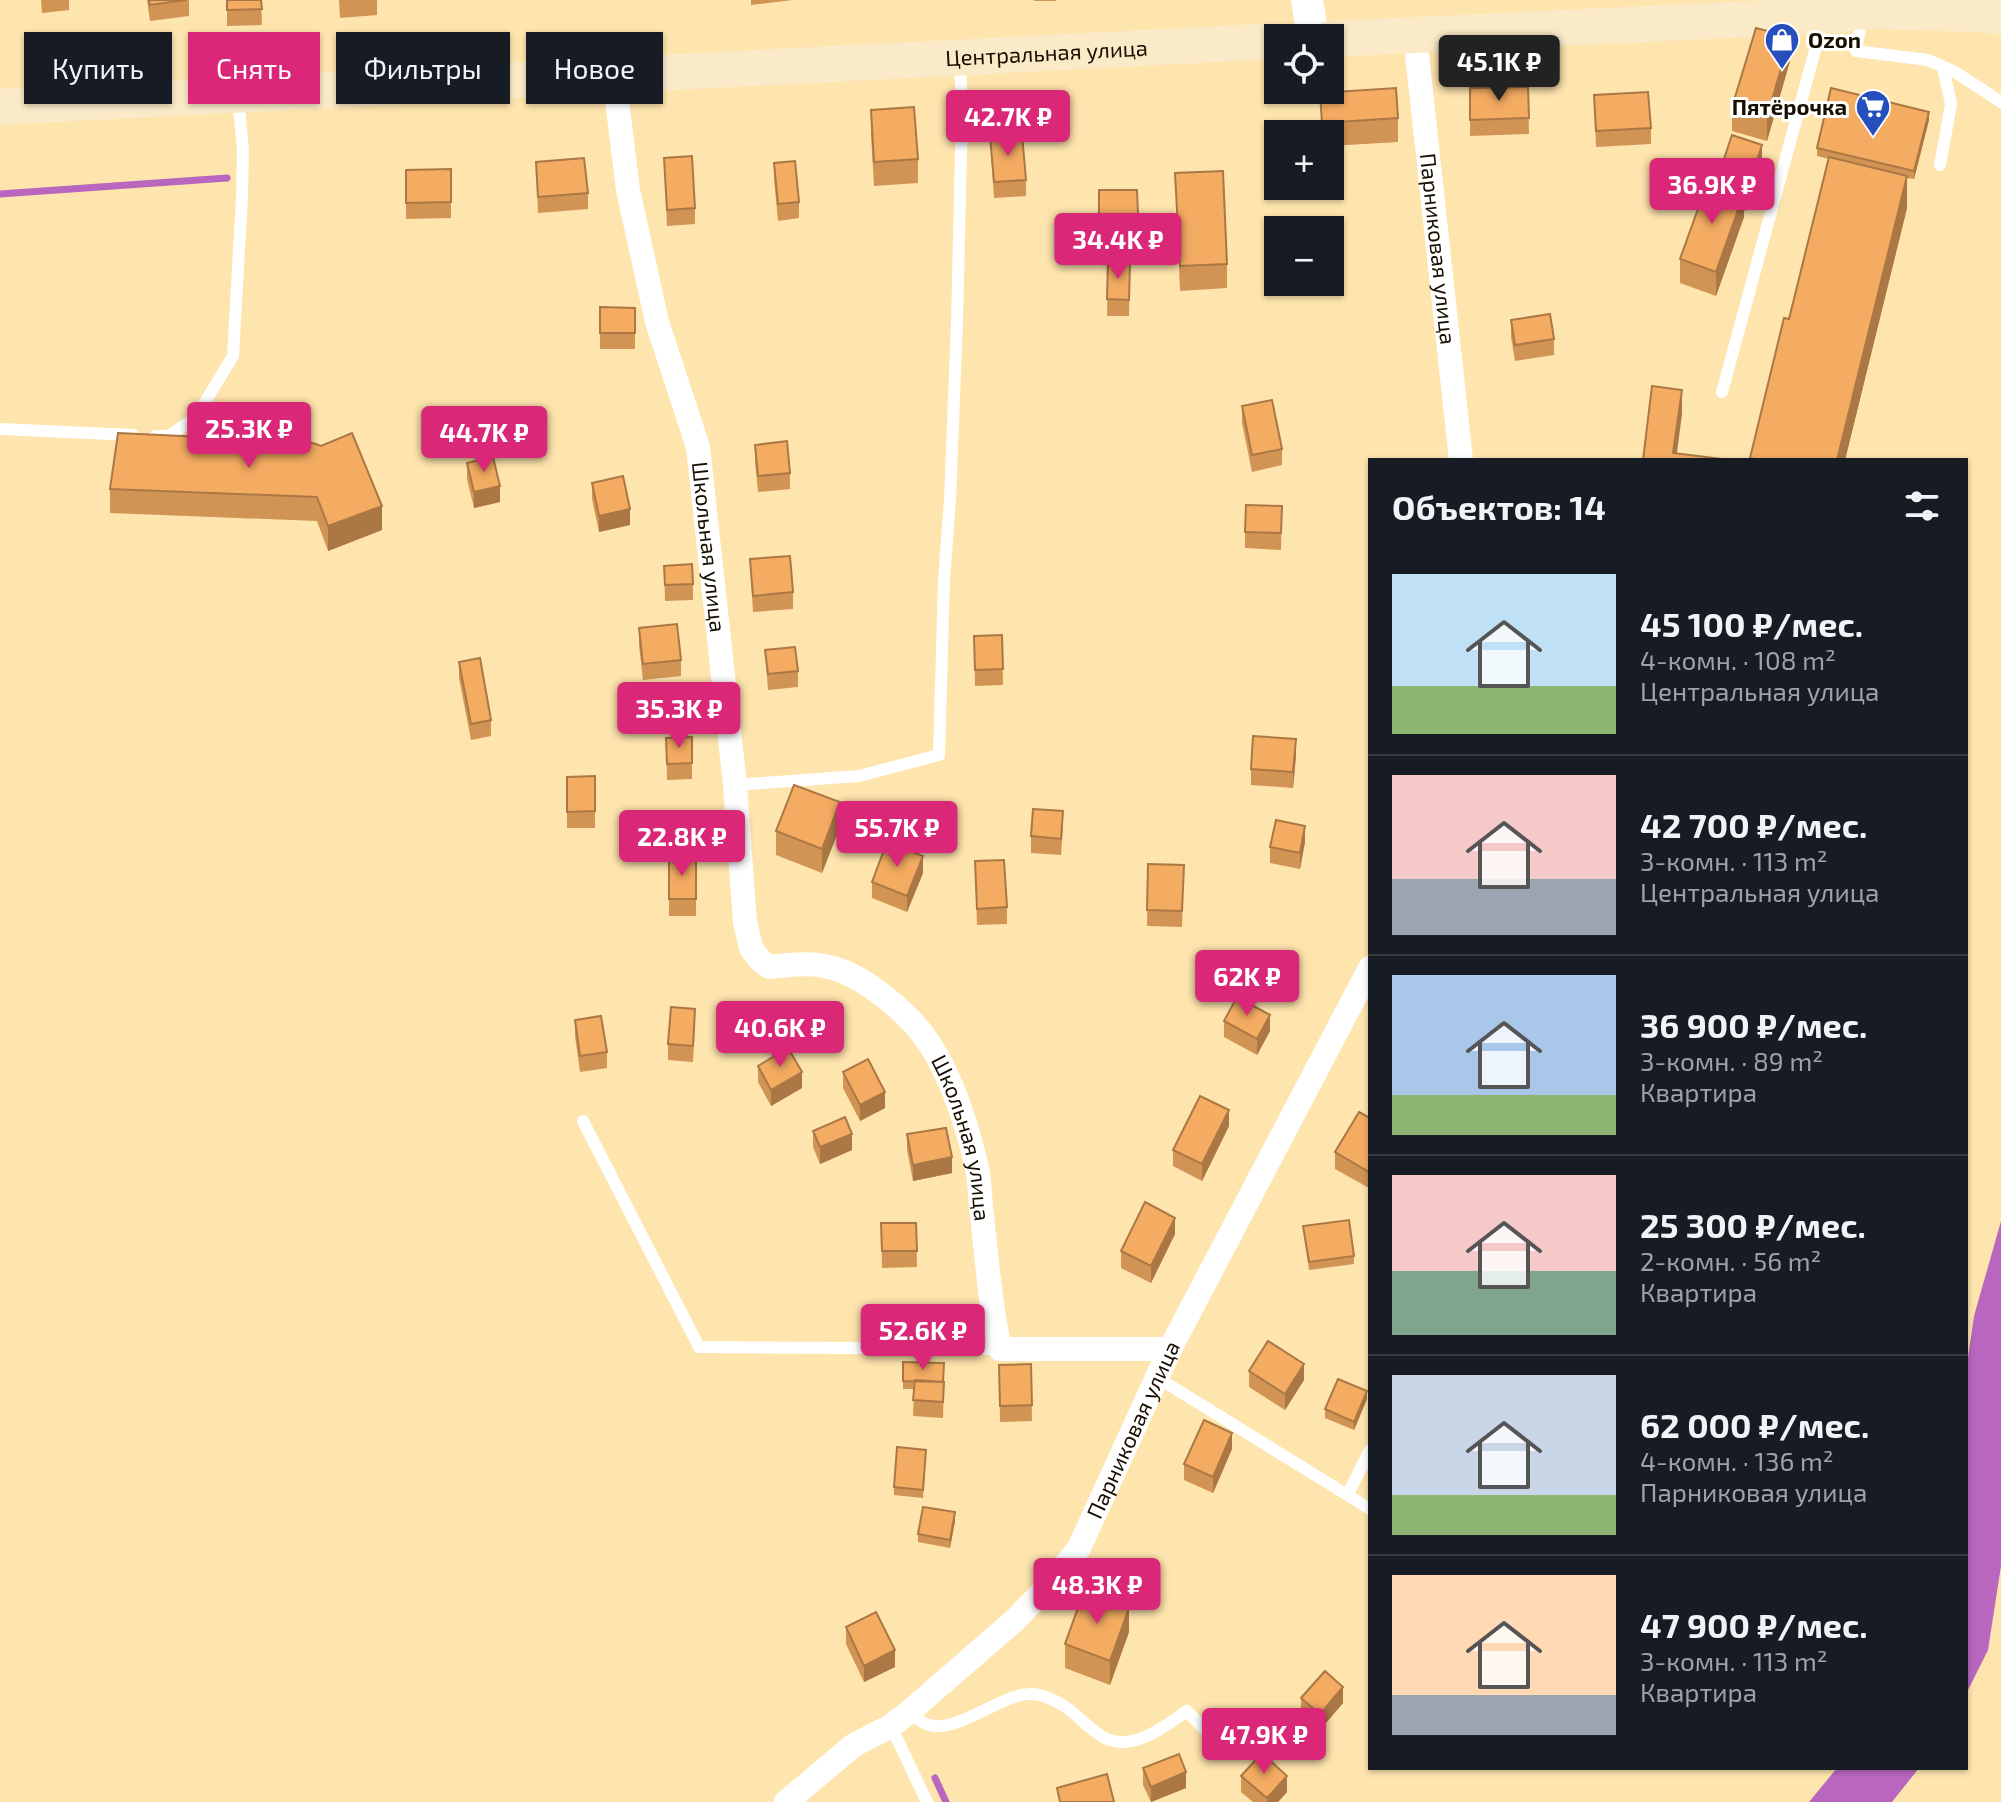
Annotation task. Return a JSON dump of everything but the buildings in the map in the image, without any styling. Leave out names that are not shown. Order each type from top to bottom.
[{"type":"main road","points":[[1344,39],[1824,15],[1865,6],[2001,17]]},
{"type":"main road","name":"Центральная улица","points":[[663,73],[1264,42]]},
{"type":"main road","name":"Центральная улица","points":[[320,91],[526,80]]},
{"type":"main road","name":"Центральная улица","points":[[0,107],[188,97]]},
{"type":"street","points":[[1307,0],[1311,24]]},
{"type":"street","name":"Парниковая улица","points":[[1415,36],[1461,458]]},
{"type":"street","name":"Школьная улица","points":[[617,104],[628,190],[653,307],[698,447],[735,785],[745,922],[751,948],[769,967],[802,964],[831,967],[855,978],[905,1015],[929,1042],[960,1111],[977,1169],[993,1317],[1000,1349]]},
{"type":"street","name":"Парниковая улица","points":[[786,1802],[854,1745],[900,1719],[1015,1620],[1079,1548],[1170,1349],[1368,972]]},
{"type":"street","points":[[1000,1349],[1170,1349]]},
{"type":"lane","points":[[1865,6],[1856,51],[1928,60],[1955,72],[2001,102]]},
{"type":"lane","points":[[1722,392],[1824,15]]},
{"type":"lane","points":[[735,785],[859,776],[939,755],[957,321],[962,109],[960,58]]},
{"type":"lane","points":[[1940,165],[1951,104],[1943,67]]},
{"type":"lane","points":[[0,429],[169,436],[196,417],[233,356],[243,161],[238,104]]},
{"type":"lane","points":[[583,1121],[699,1347],[1000,1349]]},
{"type":"lane","points":[[1158,1378],[1368,1508]]},
{"type":"lane","points":[[1348,1494],[1368,1454]]},
{"type":"lane","points":[[900,1719],[947,1726],[999,1703],[1030,1694],[1064,1705],[1102,1736],[1116,1742],[1145,1737],[1187,1711],[1226,1752]]},
{"type":"lane","points":[[900,1719],[927,1802]]},
{"type":"shaded area","points":[[2001,1221],[2001,1566],[1988,1650],[1968,1690],[1968,1357],[1974,1316]]},
{"type":"shaded area","points":[[1835,1770],[1917,1770],[1892,1802],[1809,1802]]},
{"type":"waterway","points":[[0,194],[227,178]]},
{"type":"waterway","points":[[935,1778],[946,1802]]},
{"type":"place","name":"Ozon","points":[[1782,71]]},
{"type":"place","name":"Пятёрочка","points":[[1873,138]]}]
